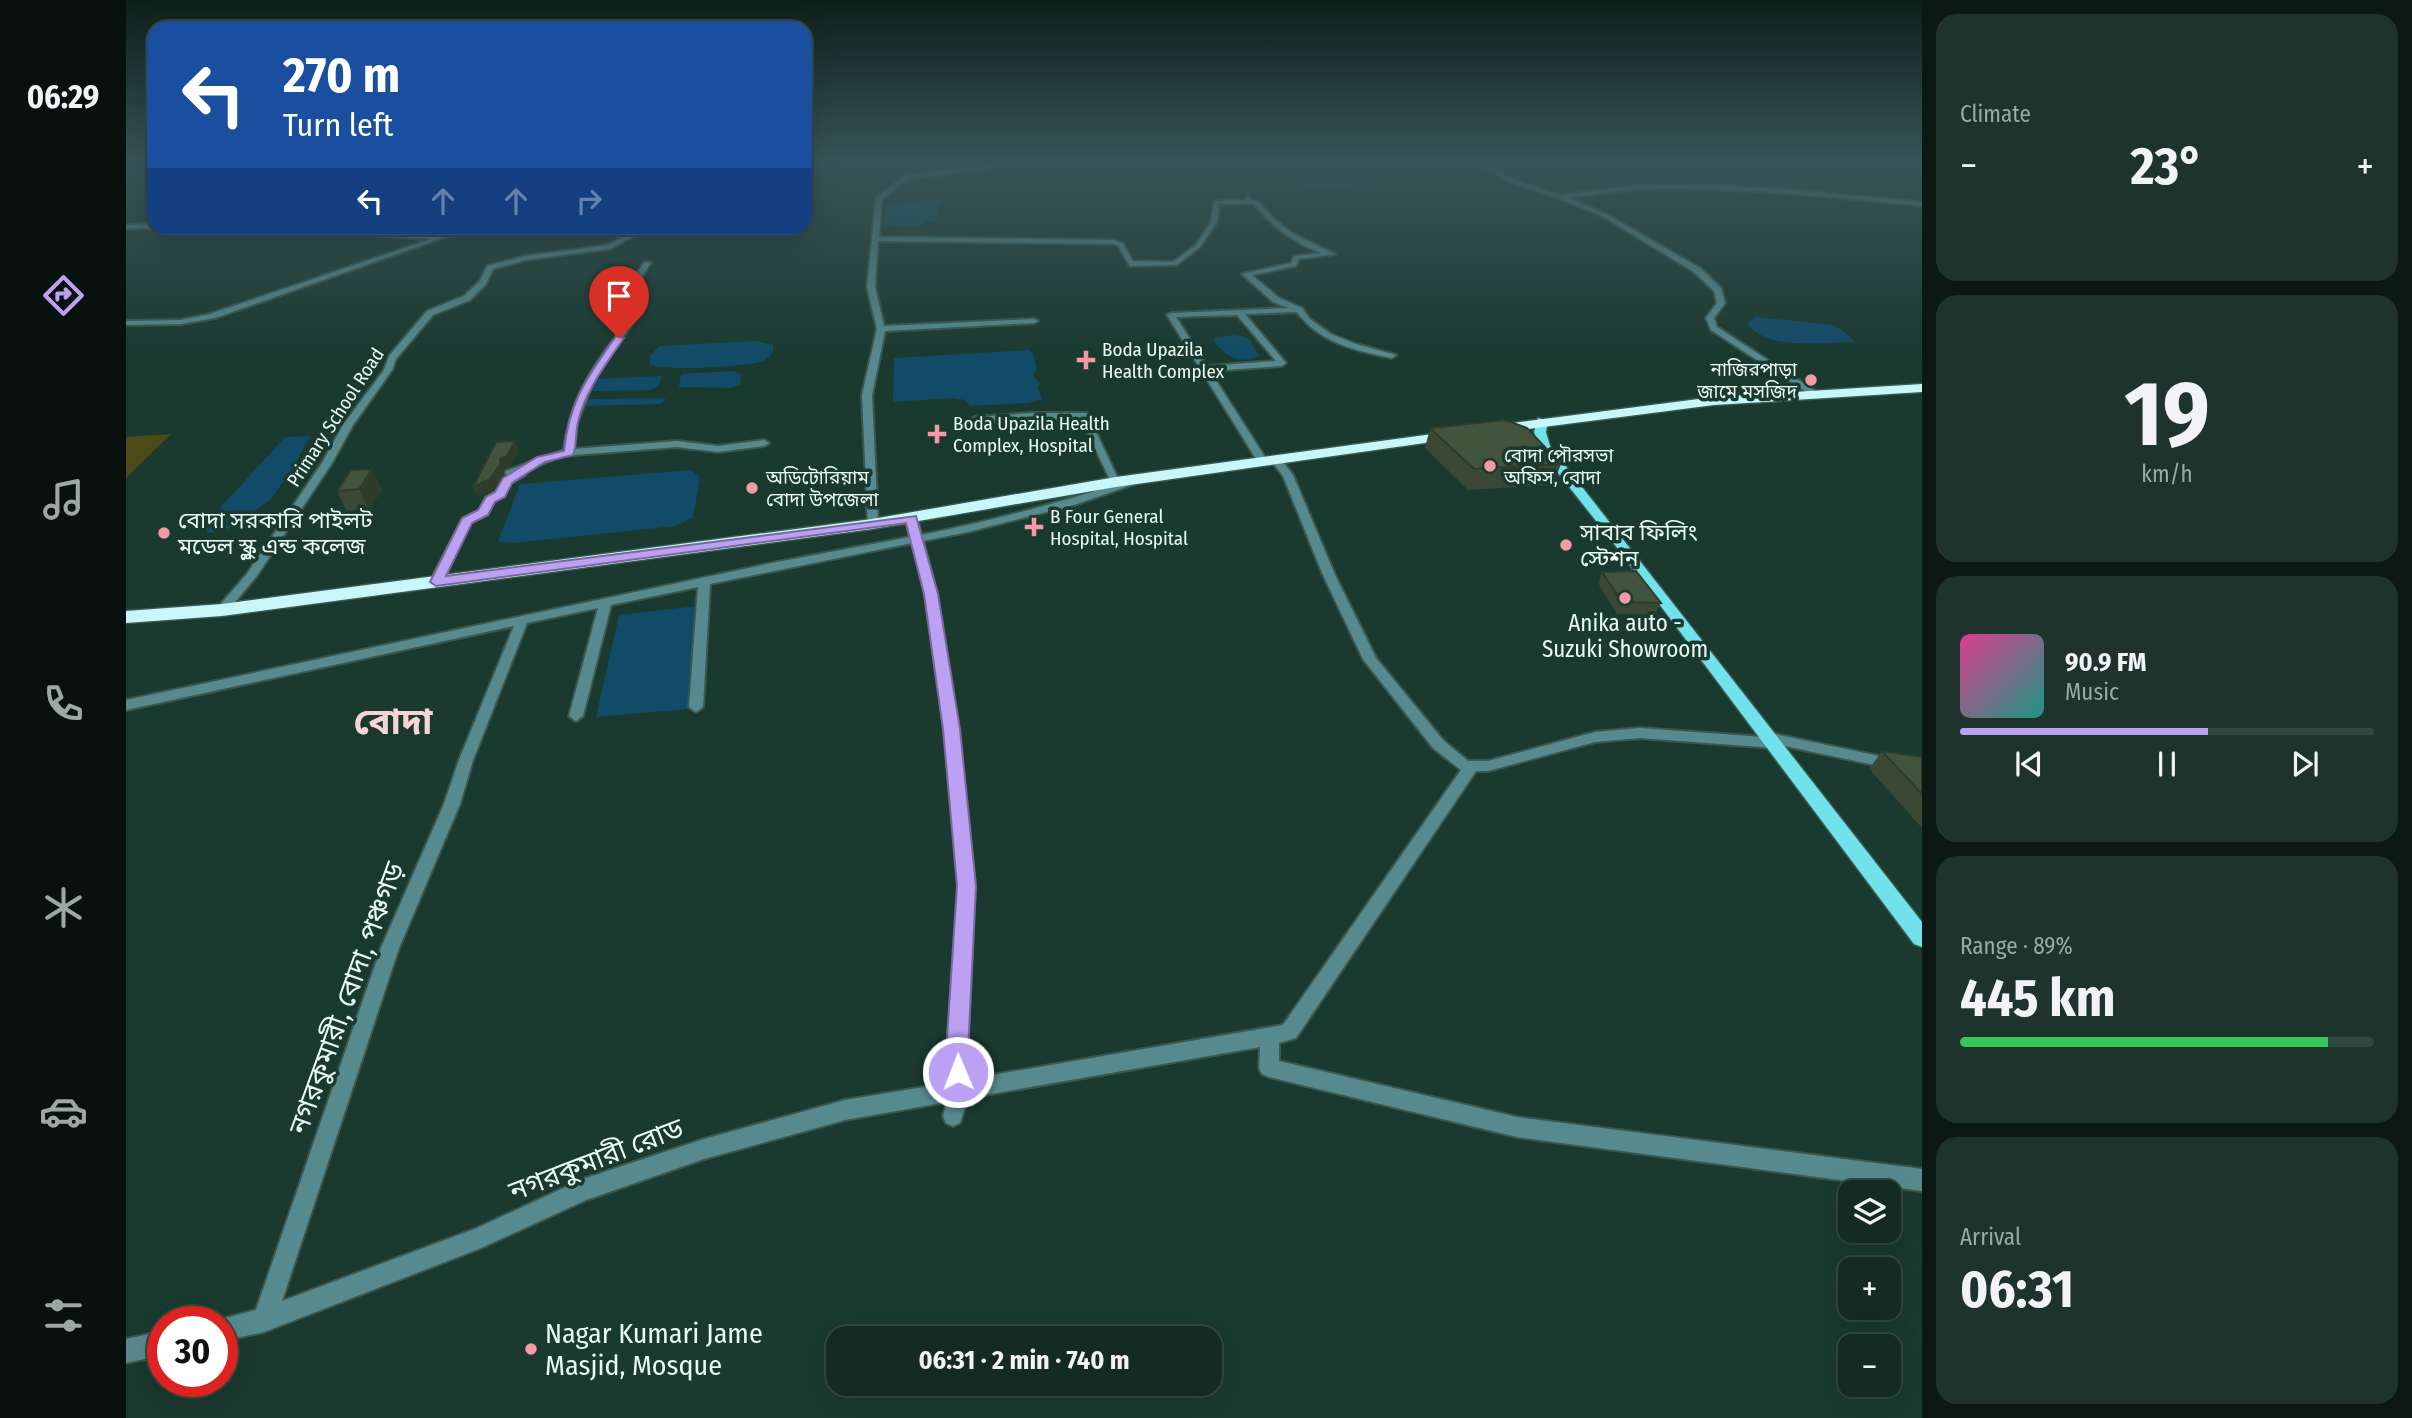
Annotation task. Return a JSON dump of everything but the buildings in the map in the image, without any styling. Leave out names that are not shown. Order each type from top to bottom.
[{"type":"highway","points":[[126,617],[222,610],[872,524],[1116,482],[1486,430],[1521,437],[1542,421],[1714,401],[1922,388]]},
{"type":"main road","points":[[1542,421],[1539,432],[1544,447],[1922,937]]},
{"type":"main road","points":[[1521,437],[1563,470]]},
{"type":"street","points":[[126,227],[147,226]]},
{"type":"street","points":[[872,524],[867,395],[881,329],[871,287],[877,226]]},
{"type":"street","points":[[876,239],[1115,242],[1121,245],[1132,264],[1175,264],[1198,246],[1211,226]]},
{"type":"street","points":[[1279,226],[1315,250],[1332,254],[1296,257],[1294,265],[1246,274],[1276,300],[1299,310],[1311,324],[1338,340],[1392,355]]},
{"type":"street","points":[[1623,226],[1697,270],[1718,290],[1721,303],[1710,318],[1714,328],[1814,394]]},
{"type":"street","points":[[403,235],[442,237]]},
{"type":"street","points":[[126,323],[181,322],[212,316],[448,235]]},
{"type":"street","name":"Primary School Road","points":[[222,610],[250,577],[327,463],[348,425],[388,370],[392,358],[430,313],[467,298],[483,282],[490,268],[525,258],[610,247],[631,235]]},
{"type":"street","points":[[569,453],[572,423],[581,400],[592,378],[630,321],[630,307],[636,297],[635,284],[638,275],[648,263]]},
{"type":"street","points":[[1299,310],[1171,315],[1204,369],[1270,461],[1288,475],[1329,575],[1370,659],[1438,744],[1465,766],[1488,766],[1595,737],[1640,733],[1772,741],[1922,770]]},
{"type":"street","points":[[1204,369],[1282,363],[1240,313]]},
{"type":"street","points":[[881,329],[1034,321]]},
{"type":"street","points":[[975,420],[1084,415],[1116,482]]},
{"type":"street","points":[[510,473],[541,460],[569,453],[677,444],[718,449],[764,443]]},
{"type":"street","points":[[436,582],[467,520],[483,513],[490,499],[500,494],[507,481],[541,460]]},
{"type":"street","points":[[126,705],[606,602],[918,539],[1070,503],[1149,478]]},
{"type":"street","points":[[911,518],[931,594],[951,729],[967,886],[957,1053],[960,1091],[953,1116]]},
{"type":"street","points":[[696,706],[704,582]]},
{"type":"street","points":[[576,716],[606,602]]},
{"type":"street","name":"নগরকুমারী, বোদা, পঞ্চগড়","points":[[264,1320],[390,948],[452,804],[466,761],[522,621]]},
{"type":"street","points":[[1472,766],[1289,1032],[1270,1037],[1269,1068],[1517,1127],[1922,1180]]},
{"type":"street","name":"নগরকুমারী রোড","points":[[264,1320],[481,1237],[583,1189],[704,1149],[845,1110],[1270,1037]]},
{"type":"street","points":[[238,1326],[264,1320]]},
{"type":"street","points":[[126,1351],[147,1346]]},
{"type":"shaded area","points":[[171,434],[126,478],[126,437]]},
{"type":"water","points":[[1756,317],[1832,325],[1855,342],[1798,343],[1770,339],[1748,325],[1749,321]]},
{"type":"water","points":[[1235,335],[1248,338],[1259,356],[1246,360],[1234,358],[1214,342],[1215,337]]},
{"type":"water","points":[[756,341],[773,345],[773,352],[760,362],[705,368],[650,365],[650,355],[660,346]]},
{"type":"water","points":[[1029,350],[1033,353],[1037,370],[1033,375],[1040,384],[1037,388],[1043,399],[1028,403],[970,406],[965,400],[952,398],[893,402],[894,358]]},
{"type":"water","points":[[733,371],[741,374],[740,385],[729,388],[679,387],[681,374]]},
{"type":"water","points":[[662,376],[658,387],[649,390],[589,391],[596,379]]},
{"type":"water","points":[[591,399],[666,399],[661,404],[581,406]]},
{"type":"water","points":[[310,436],[294,466],[271,499],[256,510],[258,513],[253,518],[228,529],[208,533],[206,529],[210,519],[285,437]]},
{"type":"water","points":[[691,470],[700,477],[693,517],[676,526],[513,543],[498,541],[520,484]]},
{"type":"water","points":[[697,606],[688,709],[596,717],[619,615]]},
{"type":"place","name":"Boda Upazila Health Complex","points":[[1086,360]]},
{"type":"place","name":"নাজিরপাড়া জামে মসজিদ","points":[[1811,380]]},
{"type":"place","name":"Boda Upazila Health Complex, Hospital","points":[[937,434]]},
{"type":"place","name":"বোদা পৌরসভা অফিস, বোদা","points":[[1490,466]]},
{"type":"place","name":"অডিটোরিয়াম বোদা উপজেলা","points":[[752,488]]},
{"type":"place","name":"B Four General Hospital, Hospital","points":[[1034,527]]},
{"type":"place","name":"বোদা সরকারি পাইলট মডেল স্কুল এন্ড কলেজ","points":[[164,533]]},
{"type":"place","name":"সাবাব ফিলিং স্টেশন","points":[[1566,545]]},
{"type":"place","name":"Anika auto - Suzuki Showroom","points":[[1625,598]]},
{"type":"place","name":"Nagar Kumari Jame Masjid, Mosque","points":[[531,1349]]},
{"type":"district","name":"বোদা","points":[[393,721]]},
{"type":"route","points":[[619,338],[592,378],[581,400],[572,423],[569,453],[560,453],[541,460],[507,481],[500,494],[490,499],[483,513],[467,520],[436,582],[911,518],[931,594],[951,729],[967,886],[958,1072]]}]
